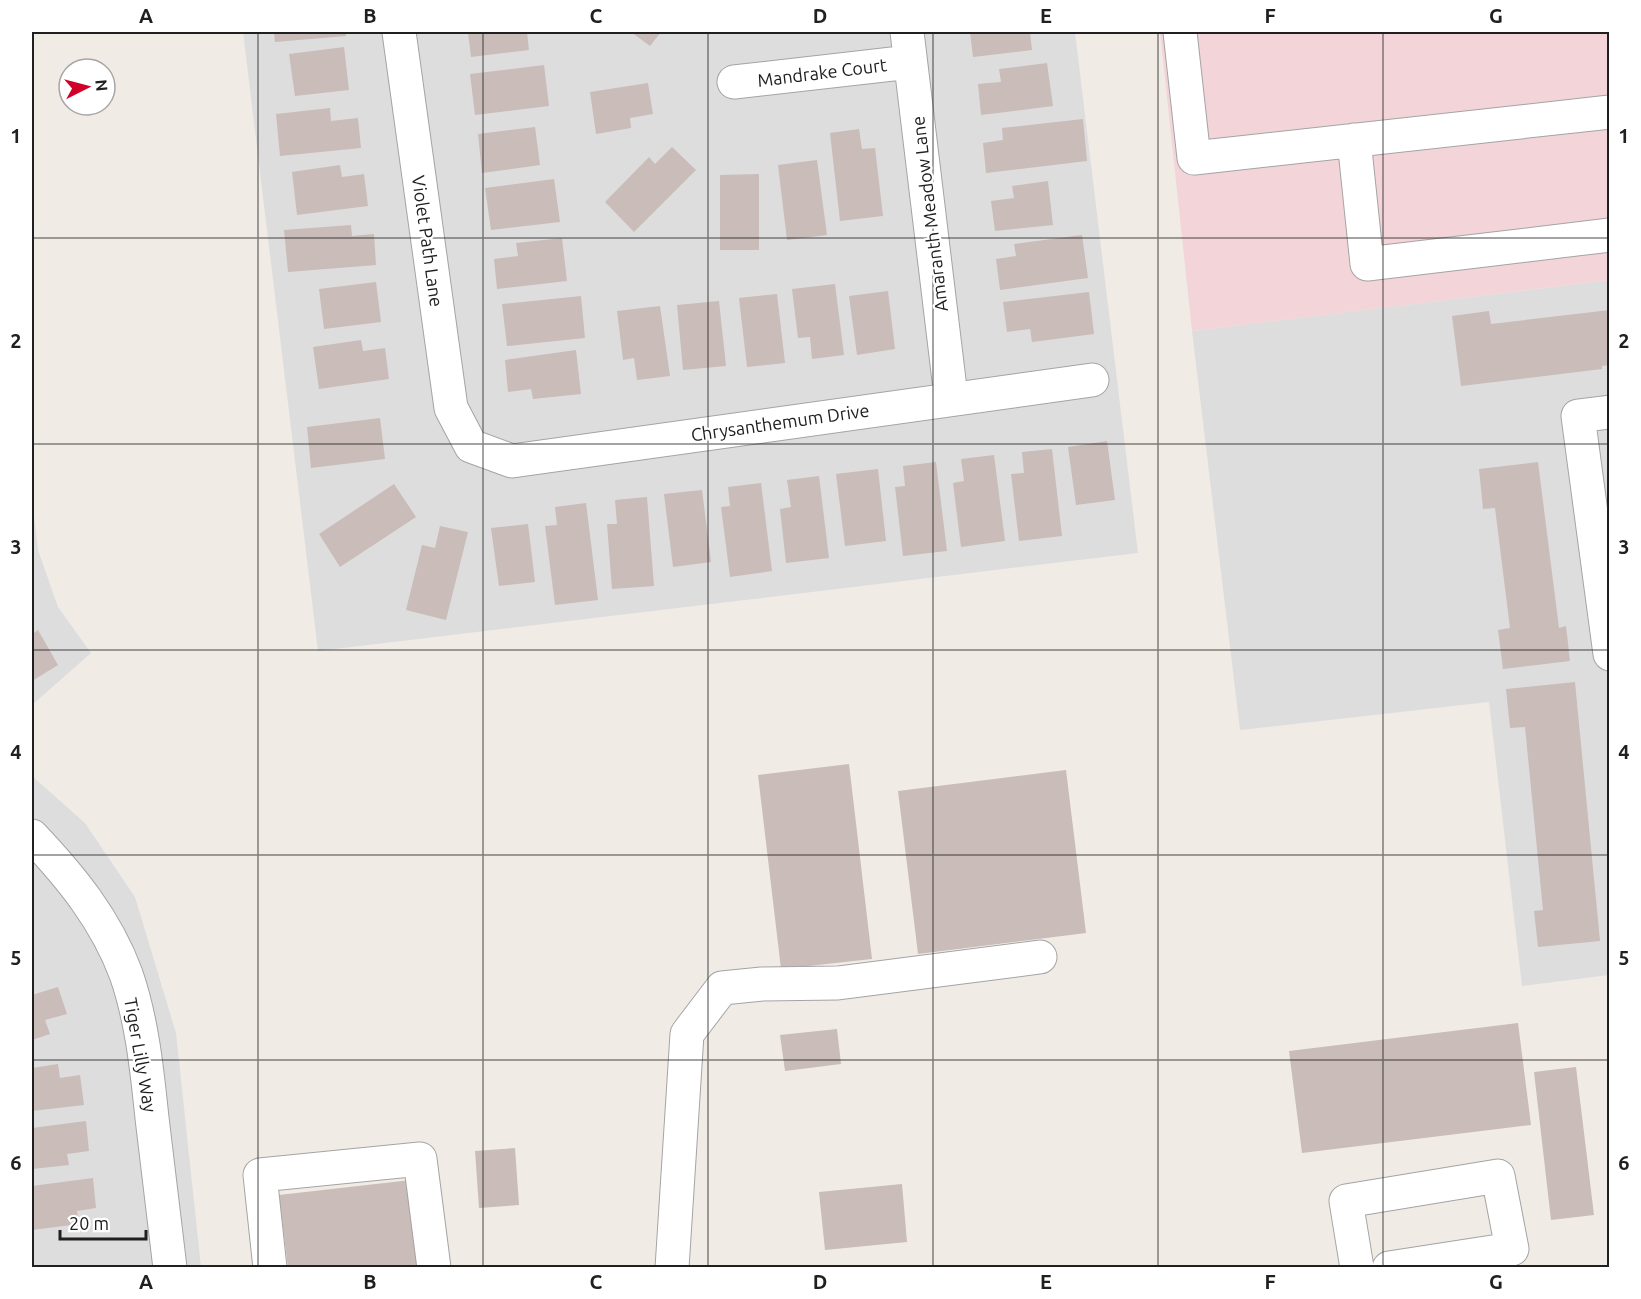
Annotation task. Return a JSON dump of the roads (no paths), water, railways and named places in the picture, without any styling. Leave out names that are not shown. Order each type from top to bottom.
[{"type":"street","name":"Violet Path Lane","points":[[399,32],[451,408],[471,446]]},
{"type":"street","points":[[1180,32],[1194,158],[1610,112]]},
{"type":"street","name":"Mandrake Court","points":[[734,82],[909,47]]},
{"type":"street","name":"Amaranth Meadow Lane","points":[[909,47],[951,398]]},
{"type":"street","points":[[1354,141],[1367,264],[1610,235]]},
{"type":"street","name":"Chrysanthemum Drive","points":[[471,446],[512,461],[1092,380]]},
{"type":"street","points":[[1610,412],[1578,416],[1610,654]]},
{"type":"street","name":"Tiger Lilly Way","points":[[32,836],[85,896],[104,927],[126,974],[139,1020],[148,1078],[170,1268]]},
{"type":"street","points":[[672,1268],[687,1035],[722,988],[762,984],[838,983],[1040,957]]},
{"type":"street","points":[[270,1268],[260,1175],[420,1159],[434,1268]]},
{"type":"street","points":[[1357,1268],[1346,1201],[1498,1176],[1512,1249],[1484,1261],[1389,1268]]}]
